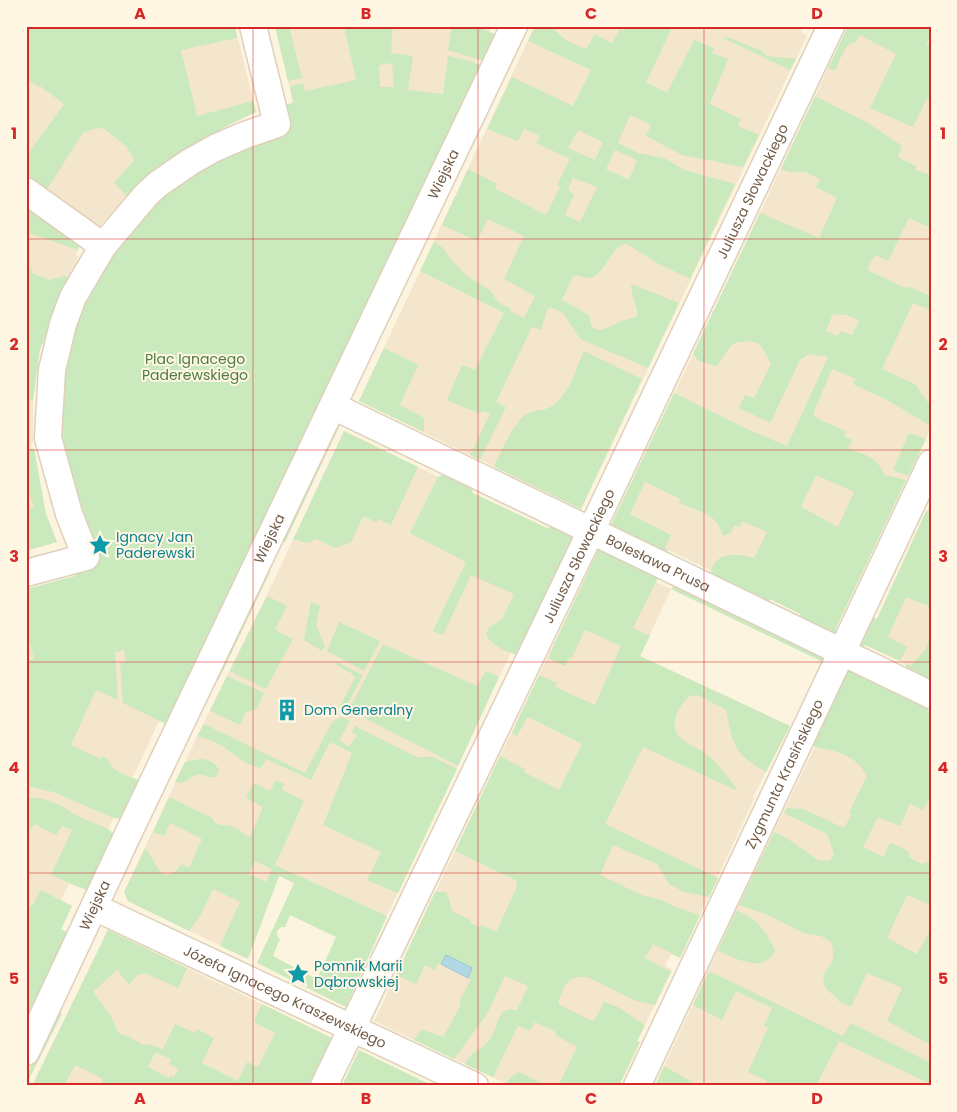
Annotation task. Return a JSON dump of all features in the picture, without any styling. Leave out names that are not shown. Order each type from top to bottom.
[{"type":"street","points":[[26,573],[86,557],[66,506],[49,443],[48,422],[52,370],[63,324],[77,289],[104,246],[146,195],[174,173],[222,144],[277,124],[253,26]]},
{"type":"street","name":"Wiejska","points":[[26,1052],[514,26]]},
{"type":"street","name":"Juliusza Słowackiego","points":[[324,1086],[831,26]]},
{"type":"street","points":[[26,191],[104,246]]},
{"type":"street","name":"Bolesława Prusa","points":[[333,406],[931,695]]},
{"type":"street","name":"Zygmunta Krasińskiego","points":[[637,1086],[931,463]]},
{"type":"street","name":"Józefa Ignacego Kraszewskiego","points":[[94,908],[476,1086]]},
{"type":"shaded area","points":[[26,26],[235,26],[256,112],[214,133],[178,158],[128,197],[100,226],[91,229],[26,182]]},
{"type":"shaded area","points":[[275,26],[492,26],[450,117],[293,103]]},
{"type":"shaded area","points":[[536,26],[812,26],[810,30],[804,27],[801,32],[807,36],[581,509],[359,401]]},
{"type":"shaded area","points":[[848,26],[931,26],[931,428],[835,630],[612,523]]},
{"type":"shaded area","points":[[26,201],[81,240],[76,255],[79,256],[70,276],[72,278],[40,349],[33,400],[33,442],[31,442],[31,448],[34,449],[46,514],[57,542],[26,551]]},
{"type":"shaded area","points":[[344,431],[566,539],[387,916],[275,865],[233,952],[128,901],[124,892]]},
{"type":"shaded area","points":[[931,503],[931,676],[865,644]]},
{"type":"shaded area","points":[[597,553],[671,589],[640,656],[790,726],[753,797],[754,799],[680,958],[673,955],[670,956],[665,966],[672,970],[637,1041],[640,1042],[619,1086],[511,1086],[374,1021],[455,851],[517,881],[493,771]]},
{"type":"shaded area","points":[[76,577],[176,686],[80,888],[69,884],[61,900],[72,906],[26,1004],[26,593]]},
{"type":"shaded area","points":[[931,713],[931,1086],[655,1086],[746,888],[815,747]]},
{"type":"shaded area","points":[[108,930],[330,1037],[306,1086],[32,1086]]},
{"type":"green space","points":[[26,26],[235,26],[237,38],[181,50],[197,116],[253,101],[256,112],[205,139],[128,197],[114,183],[134,160],[127,147],[103,128],[83,133],[47,189],[77,212],[26,182],[26,157],[64,104],[26,78]]},
{"type":"green space","points":[[275,26],[289,26],[302,78],[288,81]]},
{"type":"green space","name":"Plac Ignacego Paderewskiego","points":[[344,26],[393,26],[391,53],[413,56],[408,90],[443,94],[448,56],[471,61],[484,67],[170,726],[123,703],[120,663],[126,662],[124,650],[115,652],[118,700],[96,690],[71,745],[101,759],[103,756],[117,771],[143,782],[125,820],[114,818],[53,792],[26,786],[26,662],[34,658],[26,632],[26,589],[75,576],[74,569],[98,563],[90,548],[55,436],[71,325],[100,273],[147,206],[196,168],[289,130],[283,105],[293,103],[290,86],[303,83],[305,91],[356,80]],"holes":[[[392,63],[394,87],[380,87],[379,65]]]},
{"type":"green space","points":[[452,26],[476,26],[497,35],[487,62],[448,50]]},
{"type":"green space","points":[[536,26],[552,26],[571,43],[586,49],[595,34],[612,43],[620,29],[623,31],[625,26],[673,26],[646,82],[667,93],[694,40],[714,48],[712,53],[728,59],[710,104],[741,119],[738,126],[759,135],[743,167],[682,155],[646,136],[651,125],[630,115],[618,143],[638,153],[664,158],[685,170],[735,184],[690,279],[657,263],[627,244],[621,245],[616,249],[595,276],[589,278],[573,276],[562,300],[589,315],[590,323],[597,330],[602,330],[637,316],[631,284],[679,303],[648,368],[580,339],[563,313],[550,307],[547,310],[541,330],[532,327],[496,402],[506,407],[480,460],[470,455],[490,414],[482,411],[480,414],[447,400],[462,365],[475,370],[504,313],[420,271],[434,242],[443,248],[467,276],[490,290],[498,302],[511,309],[510,311],[524,318],[535,296],[504,279],[524,236],[488,219],[477,241],[442,225],[468,169],[496,183],[496,189],[546,215],[560,187],[557,185],[570,159],[536,143],[540,136],[524,129],[518,141],[487,129],[512,77],[573,106],[591,70],[528,41]],"holes":[[[578,130],[602,142],[595,160],[568,148]],[[615,150],[637,160],[629,180],[606,169]],[[573,178],[597,187],[580,222],[565,215],[574,194],[568,190]]]},
{"type":"green space","points":[[848,26],[931,26],[931,34],[926,44],[931,46],[931,100],[927,98],[913,127],[870,108],[896,54],[860,35],[856,42],[845,49],[835,71],[828,68]]},
{"type":"green space","points":[[727,37],[760,50],[767,56],[796,59],[790,70],[723,38]]},
{"type":"green space","points":[[815,96],[868,123],[902,146],[898,157],[917,167],[916,170],[931,175],[931,228],[909,218],[888,261],[875,255],[867,270],[905,288],[910,287],[931,296],[931,310],[913,303],[882,369],[915,384],[931,407],[931,426],[885,399],[853,384],[856,379],[832,369],[813,414],[820,420],[846,431],[844,436],[852,440],[848,448],[875,460],[884,475],[906,480],[835,630],[842,633],[839,637],[801,622],[800,614],[770,599],[767,606],[710,579],[714,563],[725,556],[739,555],[754,558],[767,532],[742,521],[739,527],[734,525],[731,533],[724,536],[716,522],[706,514],[679,503],[680,499],[645,482],[630,514],[671,535],[665,548],[668,550],[664,557],[609,529],[674,393],[747,429],[787,446],[828,357],[809,354],[800,360],[770,423],[739,408],[745,395],[754,398],[771,364],[761,346],[749,341],[734,343],[716,366],[699,361],[693,354],[760,213],[819,238],[837,198],[816,187],[820,179],[805,172],[790,172],[781,169]],"holes":[[[833,314],[847,315],[859,321],[852,335],[840,331],[838,336],[826,331]],[[816,475],[854,492],[838,527],[801,507]]]},
{"type":"green space","points":[[26,201],[81,240],[78,250],[26,232]]},
{"type":"green space","points":[[26,265],[31,267],[32,273],[49,280],[64,276],[72,278],[40,349],[33,400],[26,400]]},
{"type":"green space","points":[[384,348],[418,365],[400,405],[424,418],[424,432],[359,401]]},
{"type":"green space","points":[[584,351],[642,379],[581,509],[494,467],[508,437],[518,422],[529,413],[551,407],[562,397],[570,385]]},
{"type":"green space","points":[[341,423],[285,542],[280,540],[337,425]]},
{"type":"green space","points":[[344,431],[418,467],[391,525],[378,519],[376,522],[363,516],[351,542],[335,548],[317,539],[307,543],[293,540]]},
{"type":"green space","points":[[909,433],[926,439],[908,476],[893,470]]},
{"type":"green space","points":[[26,449],[34,449],[46,514],[57,542],[26,551],[26,510],[34,507],[26,483]]},
{"type":"green space","points":[[451,471],[469,479],[473,493],[547,528],[561,524],[568,530],[571,536],[572,542],[519,655],[501,648],[486,635],[489,627],[502,619],[514,594],[471,575],[443,635],[433,631],[466,562],[410,533],[438,477]]},
{"type":"green space","points":[[926,511],[931,511],[931,607],[906,597],[888,637],[907,647],[900,661],[865,645],[862,651],[858,644],[870,616],[877,619]]},
{"type":"green space","points":[[600,546],[660,574],[633,628],[650,636],[640,656],[790,726],[766,772],[743,756],[735,745],[729,728],[726,710],[698,695],[690,696],[683,703],[675,718],[677,734],[682,740],[710,757],[738,791],[643,747],[605,824],[718,878],[709,897],[684,892],[669,884],[657,864],[613,845],[600,875],[644,896],[662,900],[675,907],[700,915],[680,958],[653,944],[645,958],[671,972],[655,1005],[634,1000],[589,978],[582,977],[571,979],[562,992],[558,1004],[590,1020],[594,1021],[604,1002],[618,1007],[645,1025],[637,1041],[640,1042],[619,1086],[558,1086],[577,1047],[555,1035],[556,1032],[535,1022],[530,1031],[518,1026],[493,1077],[465,1064],[470,1056],[488,1042],[502,1013],[509,1010],[517,1010],[528,986],[505,976],[487,1014],[454,1059],[414,1040],[423,1030],[443,1037],[461,1005],[459,1002],[471,979],[468,978],[472,968],[446,955],[441,964],[438,963],[435,970],[425,965],[416,984],[396,975],[435,892],[446,892],[452,911],[469,919],[471,923],[478,927],[482,925],[496,932],[516,889],[517,881],[455,851],[500,756],[525,769],[524,772],[559,790],[582,744],[528,717],[517,736],[512,733],[539,675],[557,683],[555,687],[595,705],[621,646],[585,630],[572,658],[570,657],[565,666],[548,658]]},
{"type":"green space","points":[[267,569],[271,570],[218,681],[214,679]]},
{"type":"green space","points":[[678,582],[825,655],[827,664],[671,589]]},
{"type":"green space","points":[[267,596],[287,606],[275,630],[293,639],[266,689],[230,671]]},
{"type":"green space","points":[[311,602],[320,606],[316,625],[325,646],[322,651],[304,640]]},
{"type":"green space","points":[[339,622],[380,641],[364,671],[327,651]]},
{"type":"green space","points":[[931,637],[931,685],[905,672],[906,664],[911,666],[924,651]]},
{"type":"green space","points":[[383,644],[477,686],[486,671],[499,677],[458,766],[349,710]]},
{"type":"green space","points":[[337,662],[363,675],[345,709],[340,706],[355,678],[351,673],[336,665]]},
{"type":"green space","points":[[846,668],[931,704],[928,711],[931,713],[931,796],[923,810],[910,804],[900,826],[878,817],[863,847],[884,857],[890,843],[908,851],[909,857],[922,864],[931,861],[931,905],[907,895],[887,938],[917,954],[931,929],[931,1045],[887,1021],[902,988],[867,973],[851,1007],[837,1000],[838,998],[824,984],[825,972],[833,959],[831,942],[821,936],[804,933],[768,915],[739,905],[774,832],[785,837],[818,860],[830,861],[834,854],[827,834],[784,813],[787,808],[803,809],[844,828],[852,814],[849,812],[867,776],[863,769],[852,759],[838,752],[815,747],[810,739]]},
{"type":"green space","points":[[227,676],[264,693],[256,710],[246,712],[240,725],[210,711]]},
{"type":"green space","points":[[342,717],[350,721],[339,740],[349,747],[357,735],[352,732],[355,726],[417,757],[433,757],[457,769],[398,893],[367,880],[381,852],[323,825],[352,753],[330,742],[311,780],[266,759],[261,768],[253,766],[224,747],[207,739],[197,737],[204,724],[305,773],[331,724]]},
{"type":"green space","points":[[200,759],[208,760],[215,765],[219,770],[216,777],[196,775],[182,783],[175,782],[185,762]]},
{"type":"green space","points":[[276,780],[284,784],[282,790],[304,801],[275,865],[387,916],[346,1007],[301,985],[307,974],[317,979],[336,937],[290,915],[285,927],[281,927],[277,931],[277,936],[280,939],[273,956],[303,972],[297,983],[257,963],[294,883],[279,876],[248,959],[220,946],[240,902],[213,889],[199,918],[189,931],[128,901],[124,892],[145,849],[163,874],[174,872],[182,864],[189,868],[202,839],[170,823],[164,836],[153,832],[169,797],[212,818],[218,824],[233,827],[250,837],[263,807],[246,798],[254,783],[270,791]],"holes":[[[255,861],[272,869],[266,882],[249,874]]]},
{"type":"green space","points":[[26,797],[44,799],[60,805],[79,817],[109,829],[116,837],[91,892],[51,875],[72,830],[62,826],[56,835],[34,824],[26,839]]},
{"type":"green space","points":[[41,890],[72,906],[61,929],[71,934],[26,1029],[26,903],[32,906]]},
{"type":"green space","points":[[736,911],[749,916],[755,921],[772,944],[775,950],[770,958],[764,962],[749,962],[718,951]]},
{"type":"green space","points":[[108,930],[187,968],[178,988],[145,973],[138,975],[129,985],[117,970],[93,992],[111,1016],[118,1032],[122,1035],[128,1036],[143,1045],[148,1044],[163,1049],[175,1024],[195,1033],[197,1029],[214,1038],[202,1063],[238,1081],[247,1062],[258,1067],[275,1033],[254,1022],[262,1004],[334,1039],[314,1086],[100,1086],[103,1079],[75,1065],[64,1086],[32,1086]],"holes":[[[155,1052],[171,1059],[169,1064],[178,1069],[174,1077],[170,1076],[169,1078],[148,1067]]]},
{"type":"green space","points":[[709,971],[843,1036],[851,1023],[931,1063],[931,1084],[839,1041],[816,1086],[765,1086],[767,1081],[748,1072],[768,1028],[764,1026],[772,1008],[736,991],[722,1020],[693,1005]]},
{"type":"green space","points":[[57,1011],[62,1014],[26,1085],[26,1077]]},
{"type":"green space","points":[[359,1050],[433,1086],[347,1086],[343,1084]]},
{"type":"green space","points":[[664,1066],[699,1086],[655,1086]]},
{"type":"green space","points":[[519,1072],[548,1086],[511,1086],[506,1083]]},
{"type":"water","points":[[446,955],[472,968],[468,978],[441,964]]},
{"type":"place","name":"Ignacy Jan Paderewski","points":[[100,545]]},
{"type":"place","name":"Dom Generalny","points":[[287,710]]},
{"type":"place","name":"Pomnik Marii Dąbrowskiej","points":[[298,974]]}]
